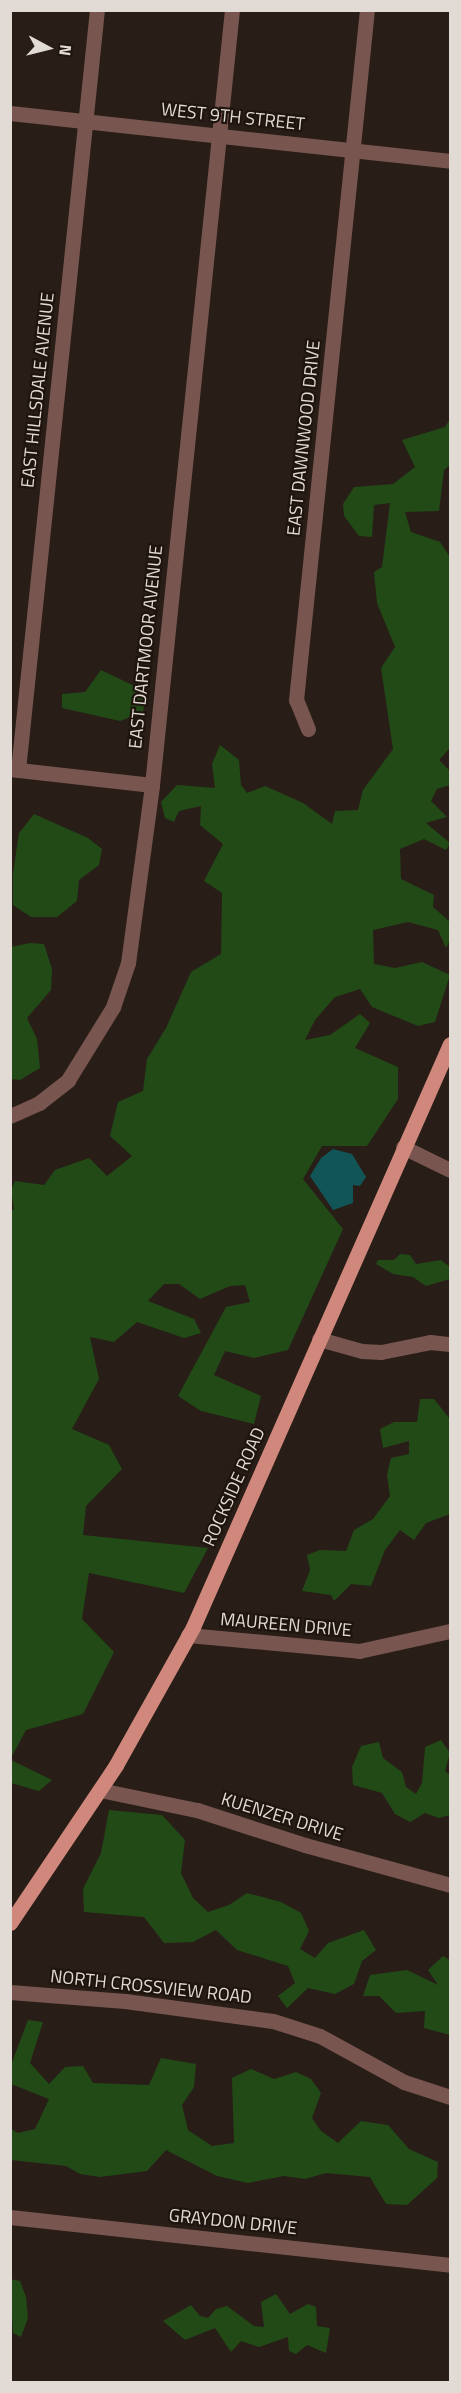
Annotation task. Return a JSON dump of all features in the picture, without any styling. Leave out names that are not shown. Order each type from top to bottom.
[{"type":"main road","name":"ROCKSIDE ROAD","points":[[10,1923],[100,1790],[188,1635],[450,1044]]},
{"type":"street","name":"EAST HILLSDALE AVENUE","points":[[14,770],[97,10]]},
{"type":"street","name":"EAST DARTMOOR AVENUE","points":[[10,1116],[39,1103],[68,1080],[113,1007],[128,963],[152,784],[232,10]]},
{"type":"street","name":"EAST DAWNWOOD DRIVE","points":[[308,729],[297,700],[367,10]]},
{"type":"street","name":"WEST 9TH STREET","points":[[10,113],[450,161]]},
{"type":"street","points":[[14,770],[152,784]]},
{"type":"street","points":[[403,1147],[450,1170]]},
{"type":"street","points":[[319,1340],[362,1351],[381,1352],[430,1342],[450,1344]]},
{"type":"street","name":"MAUREEN DRIVE","points":[[188,1635],[359,1651],[450,1631]]},
{"type":"street","name":"KUENZER DRIVE","points":[[100,1790],[197,1810],[304,1845],[450,1885]]},
{"type":"street","name":"NORTH CROSSVIEW ROAD","points":[[10,1992],[158,2004],[273,2021],[320,2036],[404,2082],[450,2097]]},
{"type":"street","name":"GRAYDON DRIVE","points":[[10,2217],[450,2265]]},
{"type":"green space","points":[[450,419],[450,465],[444,470],[439,511],[405,512],[411,532],[440,542],[450,557],[450,748],[439,760],[450,771],[450,785],[437,789],[431,801],[447,817],[426,823],[450,843],[446,850],[424,839],[400,849],[401,879],[434,895],[433,907],[450,922],[450,940],[446,948],[438,930],[408,922],[373,930],[374,964],[395,968],[422,962],[450,975],[435,1022],[418,1026],[372,1007],[360,989],[335,997],[315,1020],[305,1040],[330,1035],[360,1014],[370,1023],[355,1048],[398,1067],[398,1099],[367,1146],[322,1146],[303,1179],[343,1229],[288,1350],[254,1358],[225,1351],[214,1375],[261,1396],[254,1424],[201,1411],[178,1396],[226,1307],[250,1302],[245,1285],[230,1286],[200,1299],[179,1284],[164,1284],[148,1301],[194,1319],[201,1333],[184,1338],[137,1322],[114,1342],[90,1337],[99,1379],[72,1429],[109,1445],[122,1469],[86,1506],[83,1535],[208,1548],[184,1593],[89,1573],[82,1619],[114,1652],[83,1714],[26,1730],[11,1758],[10,1212],[14,1209],[11,1190],[15,1181],[44,1185],[55,1170],[89,1158],[107,1176],[132,1156],[110,1136],[118,1102],[143,1091],[147,1059],[166,1028],[191,972],[221,954],[222,893],[204,881],[223,844],[200,825],[201,806],[179,811],[174,822],[165,818],[161,802],[177,785],[215,788],[212,764],[220,745],[239,760],[241,785],[247,793],[265,786],[303,803],[332,824],[335,811],[358,810],[363,790],[393,749],[381,668],[395,647],[377,603],[374,572],[382,567],[390,503],[374,505],[372,537],[359,536],[344,516],[343,504],[354,487],[393,484],[415,467],[402,440],[445,427]]},
{"type":"green space","points":[[101,670],[147,692],[143,712],[120,721],[62,708],[62,694],[85,692]]},
{"type":"green space","points":[[34,814],[88,838],[102,849],[99,865],[79,880],[77,901],[57,917],[31,917],[13,905],[13,873],[19,833]]},
{"type":"green space","points":[[30,943],[44,944],[52,969],[51,990],[27,1018],[37,1039],[40,1068],[20,1080],[11,1079],[11,947]]},
{"type":"green space","points":[[400,1254],[410,1255],[416,1264],[441,1260],[450,1267],[450,1279],[426,1286],[413,1277],[393,1274],[376,1264],[378,1260],[394,1260]]},
{"type":"green space","points":[[420,1399],[434,1399],[450,1419],[450,1514],[426,1523],[414,1540],[400,1530],[385,1550],[371,1586],[351,1584],[334,1601],[331,1595],[302,1591],[310,1570],[307,1555],[320,1550],[346,1551],[354,1530],[373,1519],[390,1496],[387,1475],[391,1458],[409,1454],[409,1441],[383,1448],[380,1429],[394,1422],[417,1422]]},
{"type":"green space","points":[[441,1740],[450,1753],[445,1771],[450,1775],[450,1815],[439,1818],[425,1813],[410,1822],[395,1814],[382,1793],[353,1785],[352,1767],[361,1746],[379,1742],[383,1758],[402,1772],[406,1787],[416,1794],[422,1783],[425,1747]]},
{"type":"green space","points":[[10,1760],[52,1780],[39,1791],[11,1783]]},
{"type":"green space","points":[[109,1810],[162,1815],[185,1840],[181,1873],[193,1898],[208,1912],[229,1905],[247,1893],[281,1902],[301,1913],[309,1931],[300,1949],[315,1958],[328,1943],[364,1930],[376,1950],[362,1961],[354,1984],[335,1994],[308,1988],[287,2008],[278,1996],[295,1983],[288,1966],[237,1950],[216,1930],[193,1942],[164,1943],[144,1917],[84,1912],[83,1889],[101,1853]]},
{"type":"green space","points":[[443,1956],[450,1960],[450,2035],[424,2028],[425,2011],[396,2013],[379,1996],[363,1996],[370,1975],[407,1970],[438,1985],[428,1970]]},
{"type":"green space","points":[[28,2020],[43,2022],[30,2063],[49,2084],[65,2067],[83,2066],[93,2083],[149,2085],[161,2058],[196,2064],[194,2087],[182,2105],[188,2130],[212,2146],[234,2143],[232,2078],[251,2069],[274,2079],[296,2072],[311,2079],[321,2093],[312,2118],[321,2131],[338,2143],[361,2121],[388,2125],[409,2149],[438,2162],[437,2178],[407,2205],[386,2204],[370,2177],[326,2173],[305,2179],[284,2176],[248,2183],[217,2176],[166,2150],[147,2171],[100,2177],[80,2174],[66,2166],[11,2160],[11,2129],[18,2133],[35,2129],[49,2099],[11,2084],[11,2065]]},
{"type":"green space","points":[[10,2279],[20,2281],[26,2297],[28,2318],[21,2337],[13,2333]]},
{"type":"green space","points":[[276,2294],[290,2314],[308,2304],[316,2307],[317,2326],[330,2328],[326,2353],[307,2345],[296,2354],[289,2351],[288,2337],[259,2347],[241,2341],[231,2352],[215,2328],[185,2340],[163,2321],[191,2305],[200,2316],[208,2318],[216,2309],[227,2306],[254,2326],[264,2327],[261,2302]]},
{"type":"water","points":[[333,1149],[352,1154],[366,1177],[360,1186],[353,1185],[353,1203],[333,1210],[310,1176],[321,1158]]}]
